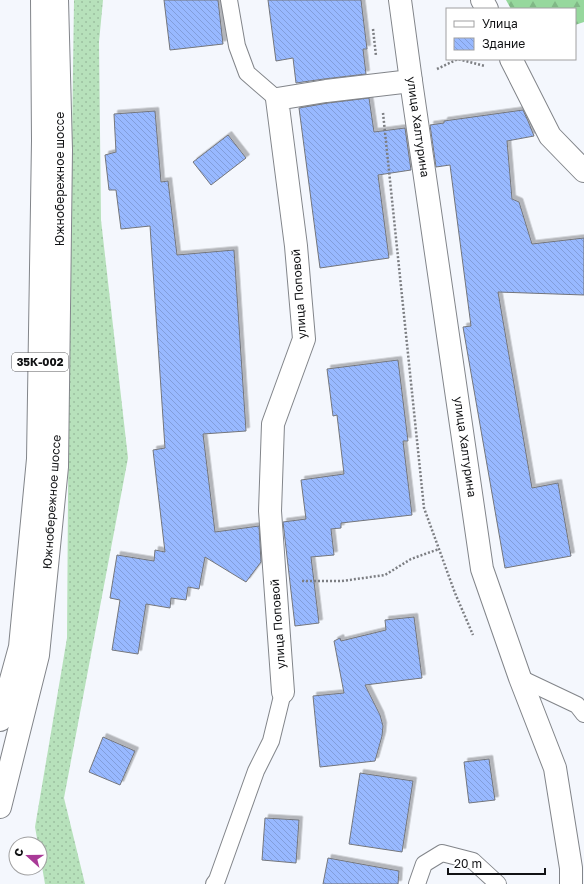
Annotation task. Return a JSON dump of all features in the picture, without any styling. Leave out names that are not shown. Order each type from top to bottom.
[{"type":"main road","name":"Южнобережное шоссе","points":[[0,720],[20,647],[38,459],[43,141],[42,0]]},
{"type":"main road","name":"Южнобережное шоссе","points":[[0,808],[38,655],[58,467],[61,150],[57,0]]},
{"type":"main road","name":"улица Халтурина","points":[[400,0],[482,569],[520,678],[555,768],[571,868],[571,884]]},
{"type":"main road","points":[[515,67],[550,136],[584,171]]},
{"type":"main road","points":[[277,99],[326,91],[411,81]]},
{"type":"main road","name":"улица Поповой","points":[[277,99],[296,246],[304,339],[273,424],[270,511],[283,692]]},
{"type":"lane","points":[[229,0],[237,46],[247,73],[277,99]]},
{"type":"lane","points":[[520,678],[577,705],[584,714]]},
{"type":"lane","points":[[214,884],[217,880],[256,770],[271,741],[283,692]]},
{"type":"lane","points":[[417,884],[424,864],[442,853],[473,862],[498,884]]},
{"type":"path","points":[[411,81],[456,60]]},
{"type":"path","points":[[465,60],[515,67]]},
{"type":"path","points":[[275,580],[342,581],[385,575],[411,559],[439,549]]},
{"type":"green space","points":[[74,0],[103,0],[99,42],[101,220],[128,458],[64,798],[85,884],[45,884],[44,876],[48,876],[48,836],[37,836],[35,827],[67,638]]},
{"type":"green space","points":[[506,0],[584,0],[584,22],[576,25],[576,8],[510,8]]},
{"type":"building","points":[[164,0],[218,0],[223,44],[170,50]]},
{"type":"building","points":[[268,0],[361,0],[367,49],[363,49],[366,74],[296,83],[293,58],[276,61]]},
{"type":"building","points":[[369,98],[374,132],[405,128],[411,170],[378,175],[389,258],[320,268],[299,108]]},
{"type":"building","points":[[523,110],[534,136],[507,141],[512,199],[519,202],[532,244],[584,238],[584,295],[498,292],[532,488],[558,483],[571,556],[505,568],[463,327],[471,326],[450,165],[436,167],[430,125],[444,123],[444,121]]},
{"type":"building","points":[[155,111],[161,182],[168,181],[177,255],[234,250],[246,431],[203,434],[215,532],[259,526],[261,562],[246,582],[205,557],[199,589],[188,587],[186,600],[171,598],[170,608],[146,604],[138,654],[112,650],[120,600],[110,598],[117,555],[154,561],[155,550],[165,552],[153,450],[165,448],[150,226],[121,229],[116,190],[109,190],[105,155],[116,152],[114,114]]},
{"type":"building","points":[[228,135],[246,158],[211,185],[193,162]]},
{"type":"building","points":[[398,360],[408,441],[403,441],[412,515],[341,523],[341,528],[331,529],[334,555],[311,557],[319,623],[295,626],[283,522],[306,519],[301,480],[344,474],[337,415],[333,416],[327,369]]},
{"type":"building","points":[[414,617],[422,678],[365,685],[380,715],[383,726],[382,736],[375,761],[320,767],[313,696],[344,693],[334,641],[340,638],[341,641],[386,630],[385,620]]},
{"type":"building","points":[[103,737],[135,751],[120,785],[89,772]]},
{"type":"building","points":[[489,759],[495,800],[469,803],[464,762]]},
{"type":"building","points":[[360,773],[413,781],[402,852],[349,844]]},
{"type":"building","points":[[265,818],[299,820],[296,863],[262,860]]},
{"type":"building","points":[[328,858],[399,871],[398,884],[323,884]]}]
